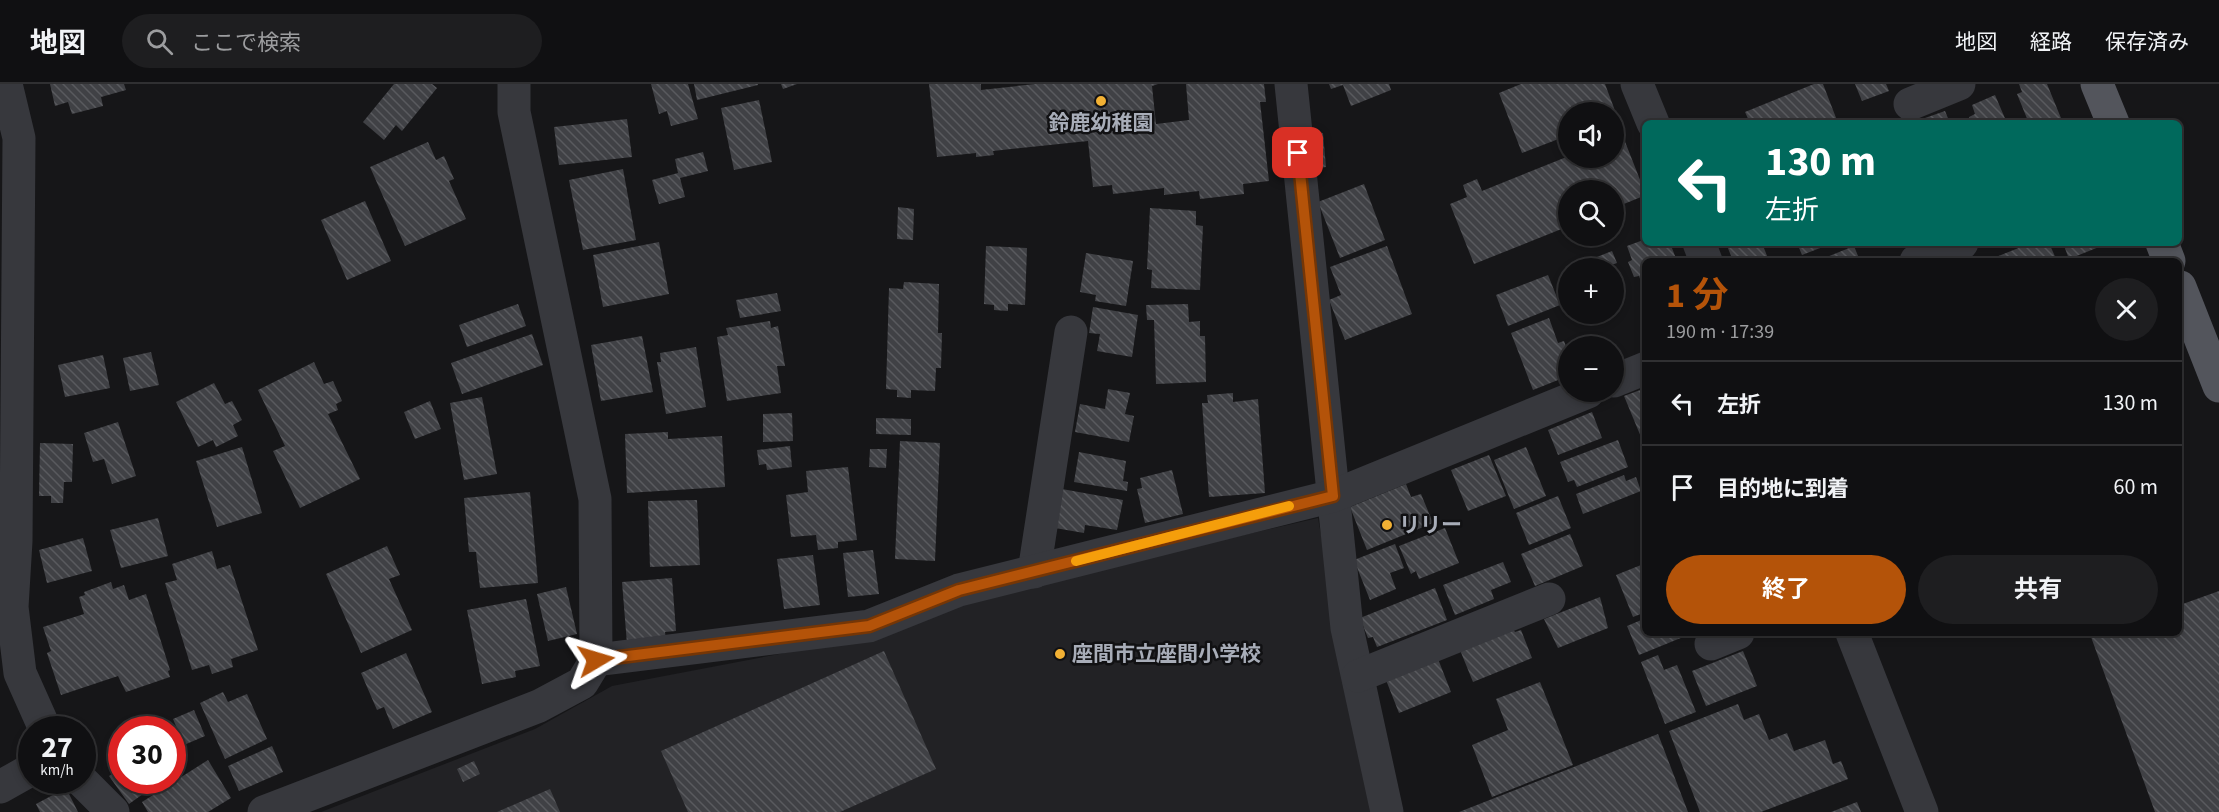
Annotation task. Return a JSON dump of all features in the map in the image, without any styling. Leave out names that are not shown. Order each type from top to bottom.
[{"type":"main road","points":[[2182,293],[2219,386]]},
{"type":"street","points":[[6,84],[16,541],[12,607],[20,673],[39,716]]},
{"type":"street","points":[[264,812],[540,706],[582,683],[596,660],[595,499],[514,112],[514,84]]},
{"type":"street","points":[[1291,84],[1347,628],[1387,812]]},
{"type":"street","points":[[1637,84],[1652,120]]},
{"type":"street","points":[[1910,104],[1959,84]]},
{"type":"street","points":[[1924,258],[1954,246]]},
{"type":"street","points":[[1034,572],[1071,332]]},
{"type":"street","points":[[1624,377],[1642,370]]},
{"type":"street","points":[[596,660],[869,626],[959,590],[1333,496],[1563,402]]},
{"type":"street","points":[[1358,676],[1550,598]]},
{"type":"street","points":[[1853,636],[1922,812]]},
{"type":"street","points":[[0,787],[18,777]]},
{"type":"street","points":[[95,794],[112,812]]},
{"type":"shaded area","name":"座間市立座間小学校","points":[[1318,518],[1376,812],[321,812],[535,729],[612,686],[879,635],[966,599]]},
{"type":"building","points":[[50,84],[124,84],[126,90],[101,97],[103,106],[72,114],[68,102],[55,106]]},
{"type":"building","points":[[394,84],[432,84],[437,88],[402,131],[396,125],[384,140],[363,122]]},
{"type":"building","points":[[651,84],[688,84],[698,119],[671,126],[667,111],[659,114]]},
{"type":"building","points":[[694,84],[758,84],[758,85],[697,100]]},
{"type":"building","points":[[781,84],[797,84],[783,89]]},
{"type":"building","points":[[929,84],[981,84],[981,90],[1035,84],[1158,84],[1152,86],[1156,124],[1189,120],[1186,84],[1264,84],[1266,102],[1260,102],[1269,181],[1243,184],[1244,194],[1200,199],[1199,191],[1164,195],[1164,188],[1113,194],[1112,185],[1093,187],[1088,141],[993,151],[994,155],[976,157],[976,153],[937,157]]},
{"type":"building","points":[[1329,84],[1389,84],[1391,90],[1351,106],[1343,85],[1331,89]]},
{"type":"building","points":[[1521,84],[1605,84],[1612,102],[1558,102],[1558,139],[1522,153],[1499,93]]},
{"type":"building","points":[[1814,84],[1823,84],[1837,120],[1749,120],[1745,112]]},
{"type":"building","points":[[1855,84],[1886,84],[1889,91],[1862,101]]},
{"type":"building","points":[[2019,84],[2047,84],[2062,120],[2028,120],[2017,94],[2022,92]]},
{"type":"building","points":[[1995,95],[2006,120],[1970,120],[1969,117],[1975,114],[1972,105]]},
{"type":"building","points":[[759,100],[772,162],[734,170],[721,108]]},
{"type":"building","points":[[1945,111],[1949,120],[1926,120],[1925,118]]},
{"type":"building","points":[[627,119],[632,157],[559,165],[554,127]]},
{"type":"building","points":[[1323,133],[1326,167],[1314,169],[1311,134]]},
{"type":"building","points":[[1624,139],[1642,185],[1642,197],[1624,204],[1624,180],[1558,180],[1558,230],[1474,264],[1450,204],[1467,197],[1463,185],[1477,179],[1482,191],[1558,160],[1558,168],[1624,168]]},
{"type":"building","points":[[428,142],[436,160],[444,156],[454,179],[449,181],[466,219],[405,246],[370,167]]},
{"type":"building","points":[[703,152],[708,171],[680,178],[685,197],[659,204],[652,180],[678,173],[675,159]]},
{"type":"building","points":[[623,169],[636,240],[583,250],[569,180]]},
{"type":"building","points":[[1364,184],[1385,240],[1340,258],[1318,202]]},
{"type":"building","points":[[365,201],[391,261],[347,280],[321,220]]},
{"type":"building","points":[[898,207],[914,209],[913,240],[897,239]]},
{"type":"building","points":[[1150,208],[1196,211],[1196,225],[1203,226],[1200,290],[1151,288],[1152,270],[1147,269]]},
{"type":"building","points":[[1642,240],[1642,246],[1671,246],[1676,258],[1642,258],[1642,284],[1639,276],[1634,277],[1628,262],[1632,260],[1627,246]]},
{"type":"building","points":[[659,242],[669,294],[603,307],[593,255]]},
{"type":"building","points":[[986,246],[1027,248],[1025,305],[1008,304],[1008,311],[994,310],[994,305],[984,304]]},
{"type":"building","points":[[1387,246],[1412,314],[1345,340],[1329,300],[1341,295],[1330,267]]},
{"type":"building","points":[[1727,246],[1763,246],[1768,258],[1732,258]]},
{"type":"building","points":[[1798,246],[1825,246],[1802,255]]},
{"type":"building","points":[[1854,246],[1859,258],[1824,258]]},
{"type":"building","points":[[2024,246],[2050,246],[2056,258],[1996,258]]},
{"type":"building","points":[[2064,246],[2102,246],[2072,258],[2069,258]]},
{"type":"building","points":[[1612,251],[1615,258],[1594,258]]},
{"type":"building","points":[[1086,253],[1133,261],[1126,306],[1095,301],[1096,295],[1080,292]]},
{"type":"building","points":[[1548,275],[1558,306],[1508,326],[1496,295]]},
{"type":"building","points":[[904,282],[939,284],[938,333],[942,333],[941,368],[936,368],[935,391],[911,390],[911,398],[897,397],[897,390],[886,389],[889,288],[903,289]]},
{"type":"building","points":[[777,293],[781,311],[740,318],[736,300]]},
{"type":"building","points":[[518,304],[526,326],[467,347],[459,325]]},
{"type":"building","points":[[1188,304],[1189,322],[1200,321],[1200,336],[1205,336],[1206,382],[1156,384],[1154,320],[1147,320],[1146,305]]},
{"type":"building","points":[[1093,307],[1138,315],[1132,357],[1097,351],[1100,334],[1089,333]]},
{"type":"building","points":[[1549,318],[1558,343],[1558,380],[1533,390],[1511,333]]},
{"type":"building","points":[[770,321],[771,328],[778,326],[785,366],[777,366],[781,393],[727,401],[717,337],[728,335],[726,328]]},
{"type":"building","points":[[532,334],[543,365],[462,394],[451,363]]},
{"type":"building","points":[[642,336],[653,392],[601,401],[591,345]]},
{"type":"building","points":[[696,347],[706,407],[666,414],[657,362],[661,362],[660,353]]},
{"type":"building","points":[[151,352],[159,385],[130,391],[123,358]]},
{"type":"building","points":[[103,355],[110,388],[65,397],[58,365]]},
{"type":"building","points":[[314,362],[324,384],[333,381],[342,401],[336,404],[338,410],[328,414],[360,479],[300,508],[273,451],[285,446],[258,390]]},
{"type":"building","points":[[214,383],[225,404],[232,401],[242,420],[233,425],[238,436],[216,447],[213,440],[198,447],[176,402]]},
{"type":"building","points":[[1108,389],[1130,393],[1125,414],[1134,416],[1129,442],[1075,432],[1080,404],[1105,409]]},
{"type":"building","points":[[1642,389],[1642,437],[1624,396]]},
{"type":"building","points":[[1233,393],[1233,402],[1258,399],[1265,493],[1209,497],[1202,403],[1208,403],[1207,395]]},
{"type":"building","points":[[482,397],[497,474],[464,480],[450,403]]},
{"type":"building","points":[[430,401],[441,429],[415,439],[404,412]]},
{"type":"building","points":[[1592,412],[1602,438],[1558,455],[1548,430]]},
{"type":"building","points":[[792,413],[793,441],[763,442],[763,414]]},
{"type":"building","points":[[876,418],[911,419],[911,435],[876,434]]},
{"type":"building","points":[[118,422],[136,476],[112,484],[104,459],[93,462],[84,433]]},
{"type":"building","points":[[668,432],[668,439],[722,436],[725,487],[627,493],[625,434]]},
{"type":"building","points":[[1618,440],[1628,467],[1577,487],[1574,480],[1568,482],[1560,462]]},
{"type":"building","points":[[900,441],[940,443],[935,561],[895,559]]},
{"type":"building","points":[[40,443],[73,444],[72,482],[64,482],[63,503],[51,503],[51,496],[39,496]]},
{"type":"building","points":[[790,446],[792,467],[767,470],[766,464],[759,465],[757,450]]},
{"type":"building","points":[[242,447],[262,513],[217,527],[196,461]]},
{"type":"building","points":[[1526,447],[1546,496],[1514,509],[1494,460]]},
{"type":"building","points":[[870,449],[887,449],[886,468],[869,467]]},
{"type":"building","points":[[1079,452],[1126,461],[1123,481],[1128,482],[1127,491],[1074,482]]},
{"type":"building","points":[[1489,455],[1506,496],[1468,511],[1451,470]]},
{"type":"building","points":[[848,467],[857,540],[838,542],[838,548],[818,550],[816,535],[791,537],[786,495],[808,492],[806,471]]},
{"type":"building","points":[[1172,470],[1183,514],[1145,523],[1137,489],[1142,488],[1140,478]]},
{"type":"building","points":[[1624,475],[1626,481],[1636,477],[1641,491],[1583,514],[1576,494]]},
{"type":"building","points":[[1406,484],[1411,497],[1421,494],[1433,523],[1367,550],[1350,507]]},
{"type":"building","points":[[1062,489],[1123,500],[1117,530],[1085,525],[1084,533],[1055,528]]},
{"type":"building","points":[[530,492],[538,583],[480,588],[476,552],[469,552],[464,498]]},
{"type":"building","points":[[1558,496],[1571,528],[1529,545],[1516,513]]},
{"type":"building","points":[[697,500],[700,565],[650,567],[648,501]]},
{"type":"building","points":[[158,518],[168,556],[121,568],[110,530]]},
{"type":"building","points":[[1445,528],[1459,563],[1419,579],[1416,571],[1411,574],[1399,546]]},
{"type":"building","points":[[1570,534],[1583,566],[1535,586],[1521,554]]},
{"type":"building","points":[[83,538],[92,571],[47,583],[39,550]]},
{"type":"building","points":[[1395,544],[1404,568],[1390,573],[1396,589],[1370,600],[1354,560]]},
{"type":"building","points":[[387,546],[400,575],[389,579],[412,630],[361,653],[326,574]]},
{"type":"building","points":[[873,550],[879,594],[848,597],[843,553]]},
{"type":"building","points":[[212,551],[217,569],[230,565],[258,650],[231,659],[233,667],[212,674],[209,665],[192,670],[165,583],[177,580],[172,564]]},
{"type":"building","points":[[813,555],[820,605],[784,609],[777,559]]},
{"type":"building","points":[[1503,562],[1511,582],[1491,590],[1494,599],[1455,615],[1443,585]]},
{"type":"building","points":[[1642,565],[1642,614],[1633,617],[1616,575]]},
{"type":"building","points":[[672,578],[676,631],[665,632],[666,641],[627,644],[622,582]]},
{"type":"building","points":[[111,582],[113,589],[124,585],[129,600],[146,594],[170,670],[168,671],[170,677],[126,692],[118,676],[61,695],[47,653],[51,651],[43,627],[84,614],[79,597],[85,595],[84,592]]},
{"type":"building","points":[[566,587],[577,634],[548,641],[537,594]]},
{"type":"building","points":[[1435,588],[1447,620],[1377,647],[1373,637],[1368,638],[1360,618]]},
{"type":"building","points":[[2219,591],[2219,812],[2155,812],[2091,637],[2182,636],[2182,604]]},
{"type":"building","points":[[1600,597],[1608,628],[1558,648],[1544,619]]},
{"type":"building","points":[[526,599],[540,666],[515,671],[516,677],[482,684],[467,610]]},
{"type":"building","points":[[1642,620],[1642,636],[1686,636],[1639,655],[1627,626]]},
{"type":"building","points":[[1513,629],[1515,632],[1521,630],[1532,658],[1473,682],[1460,650]]},
{"type":"building","points":[[884,651],[936,769],[840,812],[688,812],[661,751]]},
{"type":"building","points":[[1743,651],[1757,686],[1706,706],[1692,671]]},
{"type":"building","points":[[406,653],[432,712],[393,729],[384,707],[377,710],[361,673]]},
{"type":"building","points":[[1658,655],[1664,670],[1677,665],[1696,712],[1665,724],[1641,662]]},
{"type":"building","points":[[1438,659],[1451,692],[1399,713],[1386,680]]},
{"type":"building","points":[[1540,682],[1573,765],[1492,797],[1472,745],[1508,730],[1496,699]]},
{"type":"building","points":[[223,692],[228,702],[247,694],[267,739],[225,759],[200,703]]},
{"type":"building","points":[[1738,704],[1744,720],[1759,714],[1769,740],[1787,733],[1794,751],[1825,740],[1833,764],[1841,761],[1848,779],[1761,812],[1700,812],[1669,731]]},
{"type":"building","points":[[194,710],[205,736],[186,744],[186,716],[180,716]]},
{"type":"building","points":[[1658,734],[1688,812],[1459,812]]},
{"type":"building","points":[[272,746],[283,772],[239,791],[228,766]]},
{"type":"building","points":[[208,760],[231,798],[208,812],[148,812],[142,802],[155,794],[186,794],[186,774]]},
{"type":"building","points":[[474,761],[480,774],[463,782],[457,769]]},
{"type":"building","points":[[550,789],[560,812],[497,812]]},
{"type":"building","points":[[55,794],[69,794],[78,812],[40,812],[36,804]]},
{"type":"building","points":[[122,794],[143,794],[129,804]]},
{"type":"building","points":[[1857,802],[1861,812],[1831,812]]},
{"type":"slow traffic","points":[[1076,561],[1289,506]]},
{"type":"place","name":"鈴鹿幼稚園","points":[[1101,101]]},
{"type":"place","name":"リリー","points":[[1387,525]]},
{"type":"place","name":"座間市立座間小学校","points":[[1060,654]]},
{"type":"route","points":[[596,660],[869,626],[959,590],[1333,496],[1298,153]]}]
